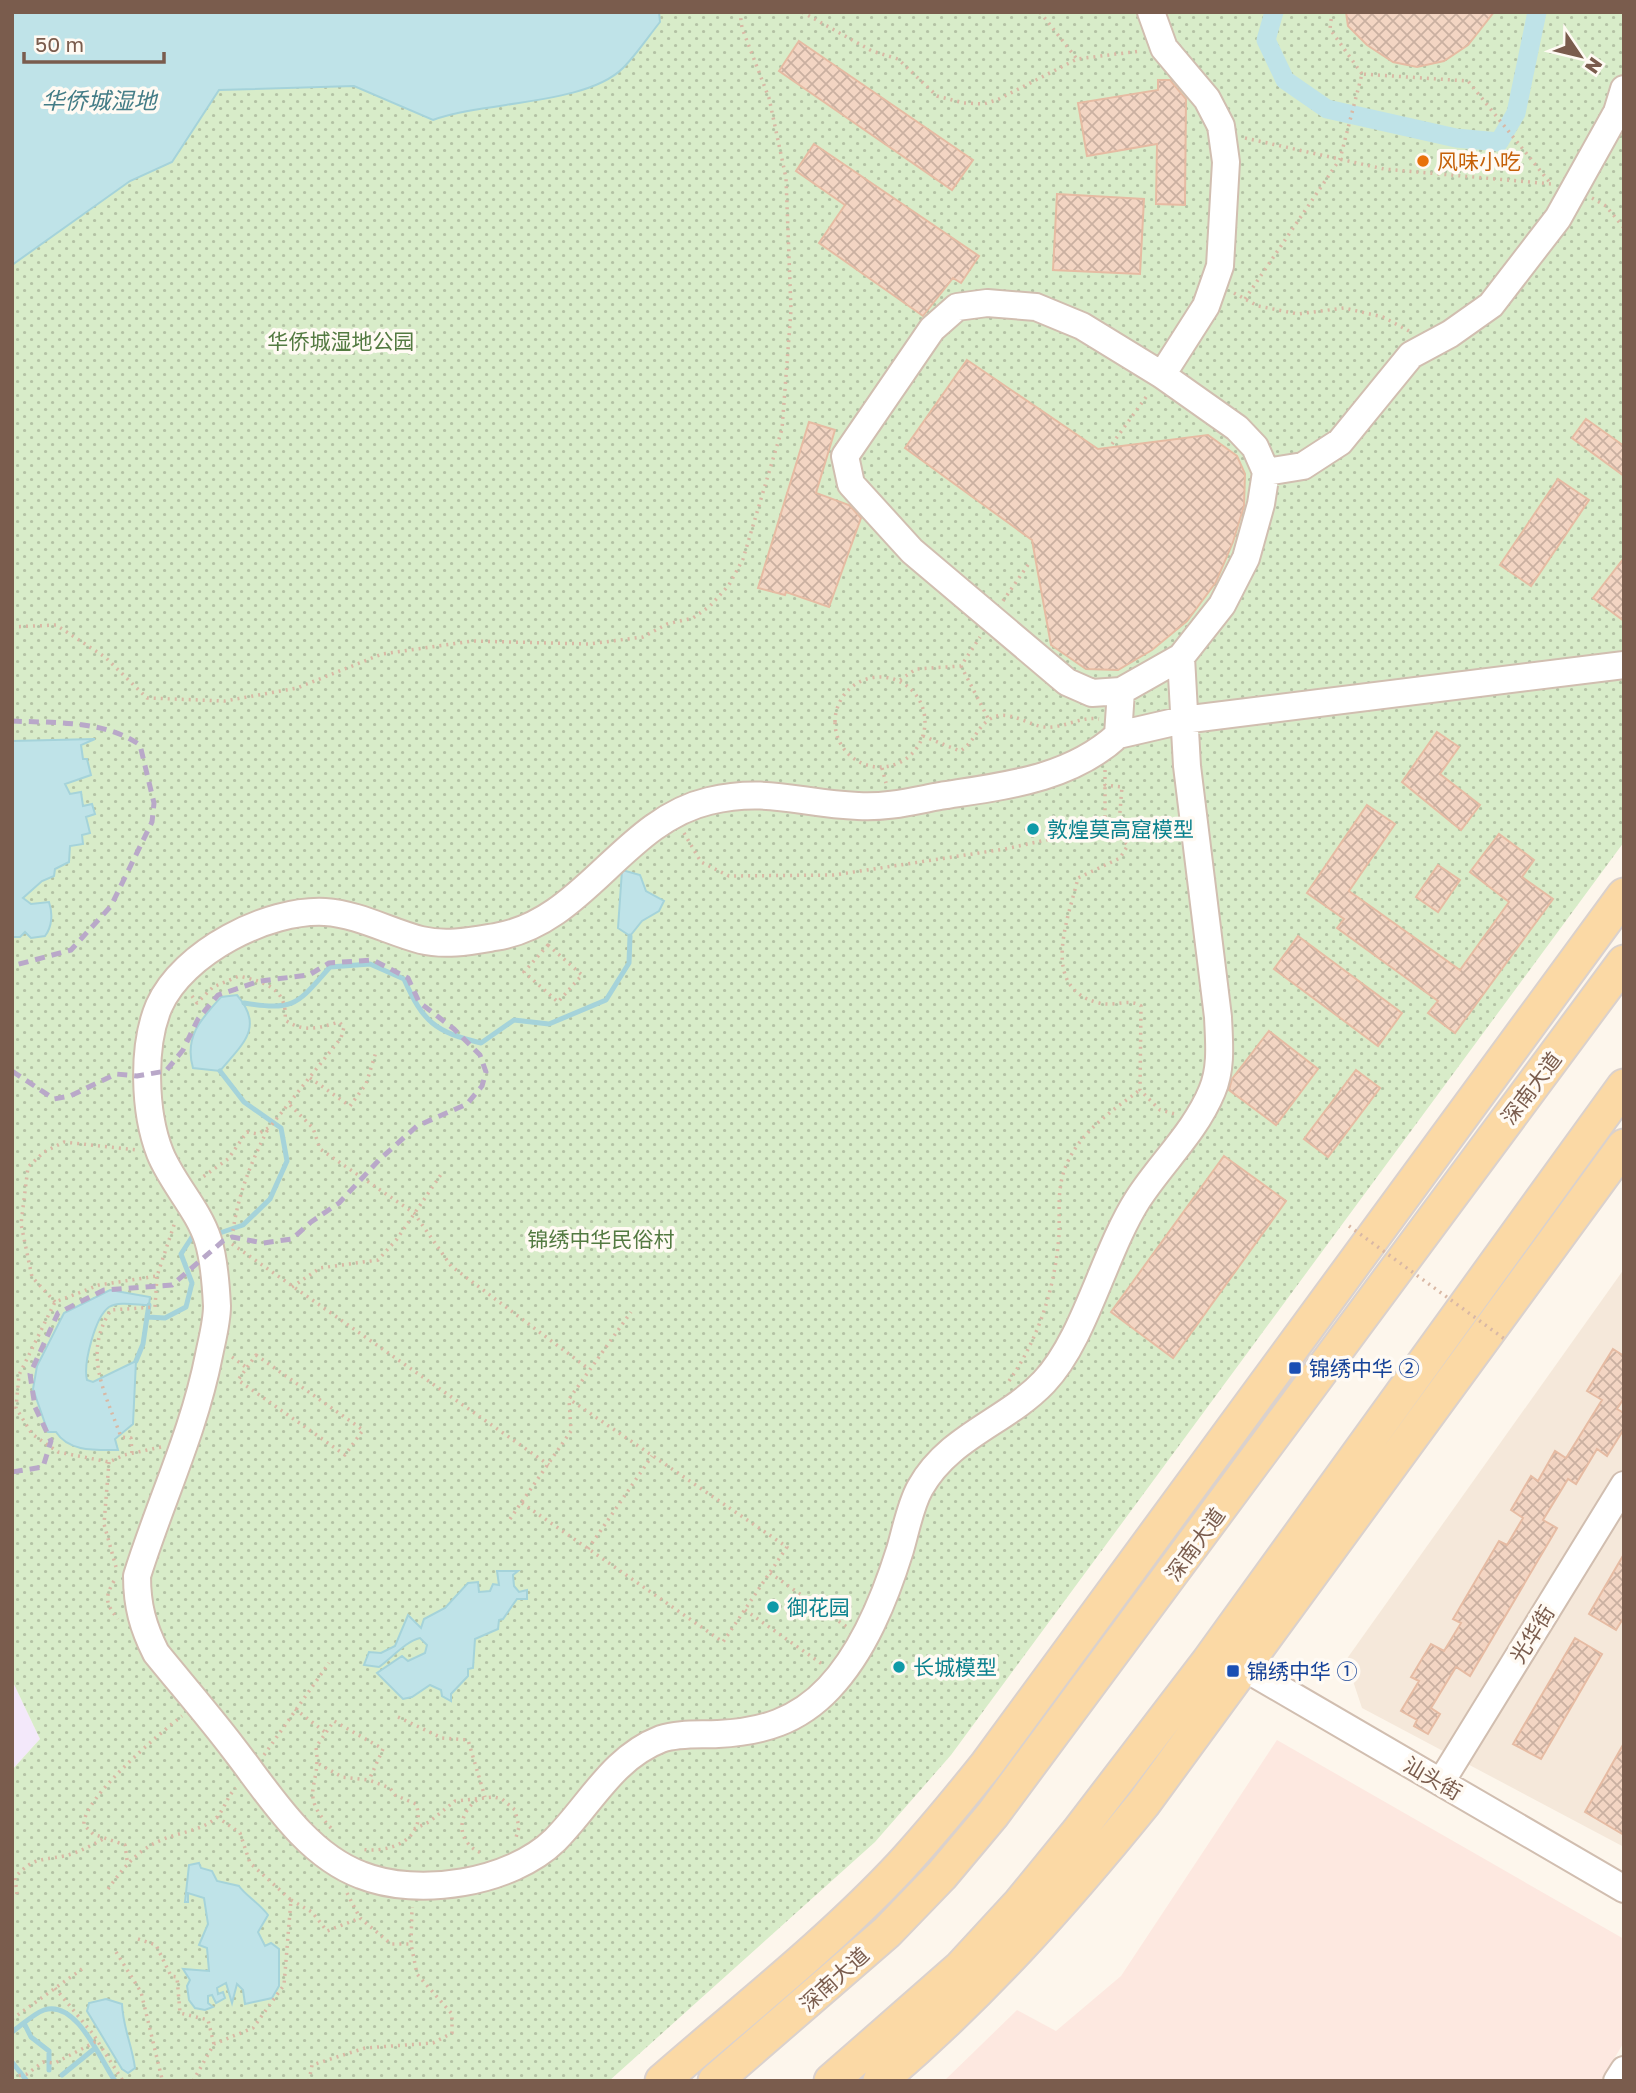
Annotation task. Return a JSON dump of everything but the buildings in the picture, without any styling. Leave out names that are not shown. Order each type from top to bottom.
[{"type":"main road","points":[[662,2081],[843,1923],[900,1867],[987,1764],[1624,895]]},
{"type":"main road","name":"深南大道","points":[[716,2079],[887,1932],[941,1876],[1079,1702],[1624,962]]},
{"type":"main road","points":[[831,2081],[960,1968],[1020,1903],[1095,1810],[1208,1662],[1433,1346],[1624,1086]]},
{"type":"main road","points":[[880,2081],[996,1975],[1073,1890],[1144,1803],[1378,1479],[1624,1146]]},
{"type":"main road","points":[[1378,1479],[1433,1346]]},
{"type":"main road","points":[[1079,1702],[1124,1578]]},
{"type":"main road","points":[[873,2081],[905,2046],[960,1968]]},
{"type":"street","points":[[1151,12],[1164,48],[1207,99],[1221,126],[1225,184],[1217,276],[1206,306],[1162,375]]},
{"type":"street","points":[[1266,472],[1303,466],[1340,442],[1411,355],[1429,342],[1450,334],[1491,305],[1558,218],[1562,186],[1622,106]]},
{"type":"street","points":[[987,303],[1036,307],[1083,326],[1162,375],[1237,428],[1255,447],[1266,472],[1261,505],[1247,558],[1222,605],[1181,657],[1121,691],[1093,693],[1067,682],[912,551],[851,484],[845,456],[932,329],[957,307],[987,303]]},
{"type":"street","points":[[1181,657],[1184,720],[1218,1030],[1215,1086],[1198,1121],[1138,1199],[1109,1254],[1067,1350],[1044,1381],[954,1446],[919,1489],[887,1590],[863,1638],[830,1687],[806,1709],[779,1726],[663,1739],[634,1754],[618,1765],[552,1843],[496,1876],[444,1886],[416,1884],[362,1876],[351,1858],[318,1850],[156,1653],[143,1627],[137,1604],[137,1576],[200,1402],[217,1309],[218,1236],[187,1200],[159,1152],[148,1098],[148,1041],[160,1003],[178,977],[223,939],[277,918],[326,912],[424,941],[457,943],[509,935],[542,920],[585,887],[646,831],[673,813],[705,802],[766,793],[837,805],[891,805],[1024,782],[1065,769],[1114,735],[1184,720],[1624,665]]},
{"type":"street","points":[[1114,735],[1121,691]]},
{"type":"street","name":"光华街","points":[[1441,1782],[1624,1485]]},
{"type":"street","name":"汕头街","points":[[1243,1667],[1624,1889]]},
{"type":"street","points":[[1617,2081],[1624,2070]]},
{"type":"path","points":[[12,628],[56,625],[105,657],[147,698],[225,701],[297,688],[382,653],[472,641],[589,644],[643,637],[667,624],[693,618],[710,606],[729,585],[743,559],[782,429],[791,310],[786,178],[769,98],[742,28],[740,12]]},
{"type":"path","points":[[802,12],[872,51],[898,59],[937,96],[951,101],[984,104],[1017,92],[1077,59],[1164,48]]},
{"type":"path","points":[[1040,12],[1077,59]]},
{"type":"path","points":[[1245,299],[1340,157],[1362,75],[1330,29],[1332,12]]},
{"type":"path","points":[[1362,75],[1468,81],[1533,162],[1562,186],[1606,206],[1624,228]]},
{"type":"path","points":[[1221,126],[1266,145],[1340,157],[1384,169],[1562,186]]},
{"type":"path","points":[[1217,276],[1258,306],[1298,314],[1344,308],[1383,317],[1429,342]]},
{"type":"path","points":[[1112,444],[1162,375]]},
{"type":"path","points":[[961,666],[989,720]]},
{"type":"path","points":[[886,676],[900,680],[921,701],[925,716],[923,736],[910,756],[897,764],[882,768],[867,766],[853,759],[843,749],[836,735],[834,720],[837,705],[845,692],[864,679],[886,676]]},
{"type":"path","points":[[673,813],[701,862],[729,876],[834,875],[1005,849],[1105,827],[1105,785],[1114,735],[1093,718],[1051,727],[1010,716],[989,720],[970,745],[960,751],[923,736]]},
{"type":"path","points":[[1105,785],[1122,787],[1118,836],[1128,845],[1120,858],[1078,878],[1061,948],[1066,978],[1082,999],[1108,1005],[1134,1001],[1141,1006],[1140,1090],[1160,1110],[1198,1121]]},
{"type":"path","points":[[548,945],[582,975],[558,1002],[524,972],[548,945]]},
{"type":"path","points":[[132,1454],[131,1438],[121,1437],[99,1374],[95,1349],[102,1324],[111,1310],[155,1307],[157,1276],[173,1224],[202,1176],[228,1159],[247,1132],[258,1134],[279,1117],[341,1038],[344,1027],[339,1021],[315,1030],[295,1027],[285,1020],[284,1000],[278,990],[239,976],[213,987],[197,1003],[178,977]]},
{"type":"path","points":[[310,1078],[350,1105],[366,1084],[376,1052]]},
{"type":"path","points":[[1006,1385],[1028,1353],[1051,1291],[1059,1235],[1058,1194],[1068,1162],[1085,1136],[1140,1090]]},
{"type":"path","points":[[290,1105],[313,1128],[320,1149],[414,1213],[450,1266],[589,1369]]},
{"type":"path","points":[[270,1126],[250,1164],[233,1222],[218,1236],[549,1465]]},
{"type":"path","points":[[55,1302],[32,1277],[21,1224],[28,1167],[44,1152],[64,1142],[159,1152]]},
{"type":"path","points":[[292,1287],[320,1268],[378,1259],[442,1173]]},
{"type":"path","points":[[1349,1226],[1506,1340]]},
{"type":"path","points":[[157,1276],[99,1285],[55,1302],[19,1375],[16,1408],[32,1434],[58,1452],[109,1462],[187,1441]]},
{"type":"path","points":[[510,1519],[572,1431],[569,1399],[631,1312]]},
{"type":"path","points":[[256,1355],[363,1430],[345,1455],[238,1380],[256,1355]]},
{"type":"path","points":[[522,1503],[723,1642],[787,1547],[569,1399]]},
{"type":"path","points":[[588,1549],[652,1456]]},
{"type":"path","points":[[770,1573],[863,1638]]},
{"type":"path","points":[[744,1610],[838,1675]]},
{"type":"path","points":[[108,1889],[127,1862],[145,1848],[166,1838],[195,1830],[217,1817],[229,1794],[252,1773],[329,1662]]},
{"type":"path","points":[[127,1862],[125,1845],[93,1835],[84,1825],[83,1819],[94,1802],[151,1740],[197,1703]]},
{"type":"path","points":[[295,1709],[325,1732]]},
{"type":"path","points":[[398,1717],[442,1738],[468,1740],[485,1797]]},
{"type":"path","points":[[332,1830],[316,1812],[310,1791],[319,1764],[316,1747],[334,1721],[383,1749],[369,1780]]},
{"type":"path","points":[[319,1764],[342,1777],[369,1780],[416,1804],[419,1812],[414,1829]]},
{"type":"path","points":[[411,1944],[391,1944],[360,1917],[347,1898],[351,1858],[392,1850],[414,1829],[429,1822],[455,1801],[485,1797],[502,1799],[515,1810],[519,1827],[514,1843],[508,1849]]},
{"type":"path","points":[[477,1800],[464,1812],[461,1829],[475,1851],[491,1855]]},
{"type":"path","points":[[217,1817],[240,1833],[250,1863],[291,1900],[312,1912],[327,1931],[360,1917]]},
{"type":"path","points":[[17,1894],[15,1877],[27,1864],[43,1857],[63,1857],[105,1838]]},
{"type":"path","points":[[309,2081],[312,2065],[365,2048],[433,2043],[452,2033],[452,2014],[417,1974],[411,1944],[411,1913],[416,1884]]},
{"type":"path","points":[[192,2081],[214,2044],[253,2028],[284,1985],[291,1900]]},
{"type":"path","points":[[138,1939],[156,1945],[171,1976],[177,1977],[180,2013],[208,2020],[214,2044]]},
{"type":"path","points":[[116,1952],[141,1992],[162,2079]]},
{"type":"path","points":[[12,2019],[82,1969]]},
{"type":"path","points":[[55,1988],[97,2041],[123,2081]]},
{"type":"path","points":[[15,2077],[27,2074],[43,2063],[55,2063],[97,2041]]},
{"type":"path","points":[[155,2081],[170,2081]]},
{"type":"shaded area","points":[[1624,1269],[1624,1847],[1362,1708],[1346,1660]]},
{"type":"shaded area","points":[[12,1680],[40,1739],[12,1770]]},
{"type":"shaded area","points":[[1277,1740],[1624,1939],[1624,2042],[1601,2081],[944,2081],[1017,2010],[1056,2031],[1121,1976]]},
{"type":"green space","name":"锦绣中华民俗村","points":[[12,12],[1624,12],[1624,842],[951,1755],[875,1842],[609,2081],[12,2081],[12,1770],[40,1739],[12,1680]]},
{"type":"water","name":"华侨城湿地","points":[[12,12],[659,12],[660,22],[628,63],[606,80],[560,96],[479,109],[433,120],[354,86],[219,90],[172,162],[130,181],[12,265]]},
{"type":"water","points":[[95,739],[81,745],[83,759],[87,759],[91,775],[65,784],[70,794],[81,792],[83,806],[92,804],[95,814],[86,817],[90,833],[82,835],[83,844],[70,846],[69,862],[55,869],[54,876],[42,881],[23,898],[31,904],[49,902],[51,920],[45,936],[31,938],[25,932],[20,937],[12,937],[12,741]]},
{"type":"water","points":[[622,870],[640,875],[646,891],[664,901],[659,911],[642,921],[630,936],[618,928]]},
{"type":"water","points":[[237,995],[245,1007],[250,1026],[242,1044],[220,1071],[193,1068],[191,1047],[196,1029],[221,997]]},
{"type":"water","points":[[110,1290],[150,1297],[149,1305],[118,1304],[109,1307],[99,1320],[91,1341],[87,1380],[93,1382],[136,1361],[133,1424],[115,1439],[118,1450],[100,1450],[75,1446],[61,1439],[56,1432],[48,1432],[33,1389],[37,1366],[64,1313]]},
{"type":"water","points":[[497,1571],[518,1571],[513,1575],[514,1586],[519,1592],[527,1590],[527,1599],[517,1599],[503,1619],[499,1620],[498,1629],[475,1639],[473,1668],[468,1669],[468,1676],[451,1694],[451,1701],[442,1696],[441,1690],[430,1685],[412,1697],[403,1699],[377,1673],[402,1656],[408,1661],[425,1653],[427,1645],[420,1638],[404,1646],[379,1667],[364,1665],[369,1652],[381,1653],[395,1646],[408,1615],[421,1628],[424,1619],[445,1608],[468,1583],[478,1582],[479,1592],[490,1591],[493,1584],[499,1585]]},
{"type":"water","points":[[199,1863],[201,1868],[212,1871],[217,1881],[239,1886],[268,1915],[258,1932],[265,1946],[271,1943],[279,1949],[279,1986],[272,1998],[245,2004],[243,1990],[237,1984],[232,2003],[226,1983],[217,1988],[218,1994],[223,1992],[225,1998],[216,2003],[212,1995],[208,1996],[208,2003],[213,2007],[205,2010],[195,2008],[189,2000],[187,1986],[190,1980],[183,1969],[209,1971],[207,1948],[199,1945],[208,1924],[204,1898],[188,1893],[188,1902],[185,1902],[189,1865]]},
{"type":"water","points":[[106,1999],[122,2004],[135,2068],[128,2073],[122,2069],[87,2011],[89,2003]]},
{"type":"waterway","points":[[1274,12],[1266,40],[1285,80],[1327,109],[1456,138],[1499,142],[1516,113],[1537,12]]},
{"type":"waterway","points":[[244,1003],[285,1005],[302,997],[330,967],[370,964],[404,979],[418,1006],[432,1023],[452,1034],[481,1043],[514,1020],[549,1024],[606,1000],[629,963],[630,936]]},
{"type":"waterway","points":[[214,1235],[243,1225],[270,1199],[287,1161],[281,1128],[244,1102],[220,1071]]},
{"type":"waterway","points":[[149,1305],[147,1317],[165,1318],[186,1307],[192,1283],[181,1254],[192,1237],[197,1236]]},
{"type":"waterway","points":[[136,1361],[143,1344],[147,1317]]},
{"type":"waterway","points":[[12,2032],[44,2010],[56,2009],[66,2013],[86,2033],[115,2081]]},
{"type":"waterway","points":[[24,2023],[31,2037],[49,2051],[49,2070]]},
{"type":"waterway","points":[[62,2075],[94,2049]]},
{"type":"waterway","points":[[12,2062],[27,2081]]},
{"type":"railway","points":[[12,721],[79,724],[111,731],[140,745],[154,803],[152,822],[111,906],[71,950],[12,966]]},
{"type":"railway","points":[[12,1071],[54,1099],[70,1096],[116,1074],[137,1076],[166,1071],[183,1050],[198,1019],[218,995],[260,981],[309,975],[329,963],[373,960],[408,978],[419,1002],[454,1029],[480,1055],[486,1072],[482,1086],[467,1104],[417,1126],[379,1160],[339,1203],[292,1239],[263,1243],[232,1237],[223,1241],[172,1285],[104,1290],[58,1313],[30,1374],[35,1407],[51,1441],[43,1467],[12,1472]]},
{"type":"place","name":"风味小吃","points":[[1423,161]]},
{"type":"place","name":"敦煌莫高窟模型","points":[[1033,829]]},
{"type":"place","name":"锦绣中华 ②","points":[[1295,1368]]},
{"type":"place","name":"御花园","points":[[773,1607]]},
{"type":"place","name":"长城模型","points":[[899,1667]]},
{"type":"place","name":"锦绣中华 ①","points":[[1233,1671]]},
{"type":"park label","name":"华侨城湿地公园","points":[[341,341]]}]
